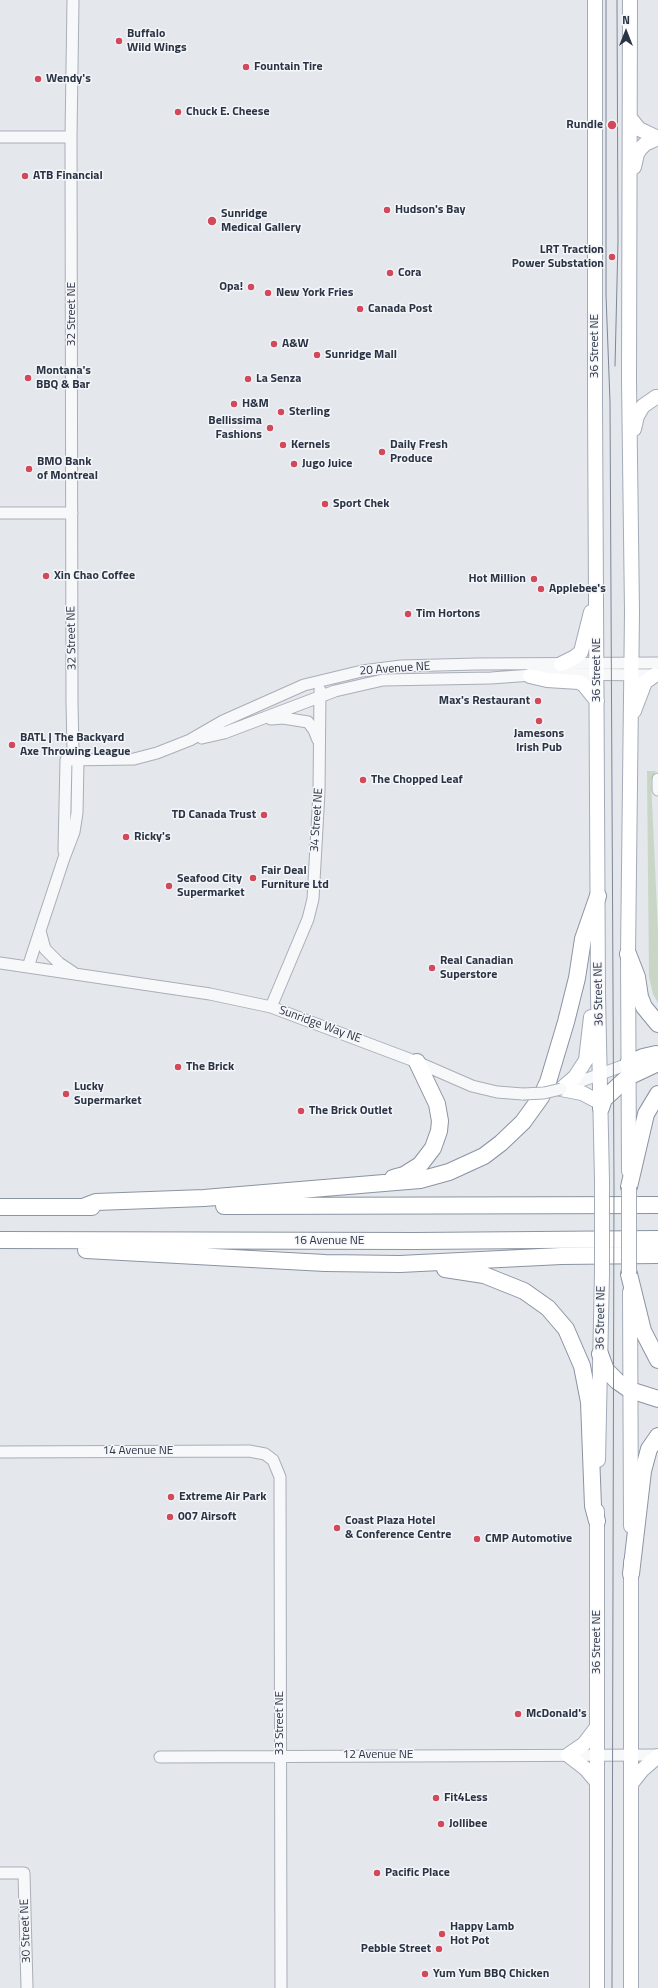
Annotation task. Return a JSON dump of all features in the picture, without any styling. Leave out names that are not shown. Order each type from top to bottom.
[{"type":"highway","points":[[83,1207],[96,1202],[204,1198],[420,1180],[462,1168],[484,1156],[501,1143],[530,1114],[541,1097],[548,1082],[577,978],[583,939],[598,896]]},
{"type":"highway","points":[[628,954],[637,977],[640,997],[644,1007],[658,1024]]},
{"type":"highway","points":[[601,1106],[604,1099],[628,1070],[643,1057],[658,1054]]},
{"type":"highway","points":[[369,1185],[404,1175],[413,1169],[428,1156],[437,1139],[440,1121],[438,1108],[431,1088],[417,1062]]},
{"type":"highway","points":[[628,1070],[658,1063]]},
{"type":"highway","points":[[629,1187],[646,1114],[658,1094]]},
{"type":"highway","points":[[608,1205],[627,1201],[658,1200]]},
{"type":"highway","points":[[0,1208],[658,1205]]},
{"type":"highway","name":"16 Avenue NE","points":[[0,1240],[423,1241],[658,1239]]},
{"type":"highway","points":[[65,1240],[83,1250],[325,1263],[400,1264],[561,1256],[658,1255]]},
{"type":"highway","points":[[400,1264],[468,1271],[511,1285],[524,1291],[548,1308],[566,1329],[579,1354],[589,1402],[592,1506],[597,1521]]},
{"type":"highway","points":[[630,1274],[643,1331],[658,1360]]},
{"type":"highway","points":[[600,1354],[606,1370],[612,1377],[630,1390],[658,1400]]},
{"type":"highway","points":[[631,1574],[643,1471],[649,1449],[658,1436]]},
{"type":"main road","name":"36 Street NE","points":[[595,0],[595,402],[598,995],[602,1181],[602,1273],[597,1521],[597,1988]]},
{"type":"main road","points":[[630,0],[629,449],[632,669],[628,1070],[632,1988]]},
{"type":"main road","points":[[630,119],[639,129],[658,138]]},
{"type":"main road","points":[[630,183],[637,154],[645,144],[658,138]]},
{"type":"main road","points":[[629,381],[638,391],[657,397]]},
{"type":"main road","points":[[629,449],[637,416],[643,406],[657,397]]},
{"type":"main road","points":[[561,664],[575,658],[581,652],[597,590]]},
{"type":"main road","points":[[631,718],[646,682],[657,671]]},
{"type":"main road","points":[[530,676],[547,680],[567,680],[579,682],[584,685],[597,701]]},
{"type":"main road","points":[[561,1088],[575,1077],[586,1060],[590,1019],[598,995]]},
{"type":"main road","points":[[561,1088],[582,1093],[601,1106]]},
{"type":"main road","points":[[597,1727],[584,1744],[568,1755],[586,1769],[597,1782]]},
{"type":"main road","points":[[631,1784],[642,1770],[658,1756]]},
{"type":"street","name":"32 Street NE","points":[[28,968],[74,832],[77,813],[78,760],[73,749],[71,137],[73,0]]},
{"type":"street","points":[[0,137],[71,137]]},
{"type":"street","points":[[0,513],[72,513]]},
{"type":"street","name":"20 Avenue NE","points":[[66,760],[134,759],[157,753],[190,740],[223,722],[304,685],[362,671],[402,666],[561,664],[597,669]]},
{"type":"street","name":"20 Avenue NE","points":[[190,740],[224,733],[349,686],[383,680],[530,676],[597,669],[657,671]]},
{"type":"street","name":"34 Street NE","points":[[271,1007],[308,919],[313,899],[321,748],[320,680]]},
{"type":"street","points":[[258,720],[283,718],[308,722],[314,730],[321,748]]},
{"type":"street","points":[[66,760],[73,749]]},
{"type":"street","name":"32 Street NE","points":[[64,858],[66,760]]},
{"type":"street","points":[[658,779],[658,790]]},
{"type":"street","points":[[40,931],[45,949],[59,963],[76,974]]},
{"type":"street","name":"Sunridge Way NE","points":[[0,963],[210,994],[271,1007],[417,1062],[472,1086],[497,1092],[523,1094],[544,1093],[600,1075],[628,1070]]},
{"type":"street","name":"14 Avenue NE","points":[[0,1452],[249,1451],[265,1454],[273,1460]]},
{"type":"street","name":"33 Street NE","points":[[273,1460],[280,1477],[281,1988]]},
{"type":"street","name":"12 Avenue NE","points":[[160,1757],[658,1756]]},
{"type":"street","name":"30 Street NE","points":[[0,1873],[24,1873],[27,1988]]},
{"type":"green space","points":[[647,771],[656,771],[651,780],[658,931],[658,1003],[653,994],[649,977]]},
{"type":"tram line","points":[[606,0],[606,295],[610,402],[614,1187],[612,1988]]},
{"type":"tram line","points":[[615,366],[618,241],[617,0]]},
{"type":"place","name":"Buffalo Wild Wings","points":[[119,41]]},
{"type":"place","name":"Fountain Tire","points":[[246,67]]},
{"type":"place","name":"Wendy's","points":[[38,79]]},
{"type":"place","name":"Chuck E. Cheese","points":[[178,112]]},
{"type":"place","name":"Rundle","points":[[612,125]]},
{"type":"place","name":"ATB Financial","points":[[25,176]]},
{"type":"place","name":"Hudson's Bay","points":[[387,210]]},
{"type":"place","name":"Sunridge Medical Gallery","points":[[212,221]]},
{"type":"place","name":"LRT Traction Power Substation","points":[[612,257]]},
{"type":"place","name":"Cora","points":[[390,273]]},
{"type":"place","name":"Opa!","points":[[251,287]]},
{"type":"place","name":"New York Fries","points":[[268,293]]},
{"type":"place","name":"Canada Post","points":[[360,309]]},
{"type":"place","name":"A&W","points":[[274,344]]},
{"type":"place","name":"Sunridge Mall","points":[[317,355]]},
{"type":"place","name":"Montana's BBQ & Bar","points":[[28,378]]},
{"type":"place","name":"La Senza","points":[[248,379]]},
{"type":"place","name":"H&M","points":[[234,404]]},
{"type":"place","name":"Sterling","points":[[281,412]]},
{"type":"place","name":"Bellissima Fashions","points":[[270,428]]},
{"type":"place","name":"Kernels","points":[[283,445]]},
{"type":"place","name":"Daily Fresh Produce","points":[[382,452]]},
{"type":"place","name":"Jugo Juice","points":[[294,464]]},
{"type":"place","name":"BMO Bank of Montreal","points":[[29,469]]},
{"type":"place","name":"Sport Chek","points":[[325,504]]},
{"type":"place","name":"Xin Chao Coffee","points":[[46,576]]},
{"type":"place","name":"Hot Million","points":[[534,579]]},
{"type":"place","name":"Applebee's","points":[[541,589]]},
{"type":"place","name":"Tim Hortons","points":[[408,614]]},
{"type":"place","name":"Max's Restaurant","points":[[538,701]]},
{"type":"place","name":"Jamesons Irish Pub","points":[[539,721]]},
{"type":"place","name":"BATL | The Backyard Axe Throwing League","points":[[12,745]]},
{"type":"place","name":"The Chopped Leaf","points":[[363,780]]},
{"type":"place","name":"TD Canada Trust","points":[[264,815]]},
{"type":"place","name":"Ricky's","points":[[126,837]]},
{"type":"place","name":"Fair Deal Furniture Ltd","points":[[253,878]]},
{"type":"place","name":"Seafood City Supermarket","points":[[169,886]]},
{"type":"place","name":"Real Canadian Superstore","points":[[432,968]]},
{"type":"place","name":"The Brick","points":[[178,1067]]},
{"type":"place","name":"Lucky Supermarket","points":[[66,1094]]},
{"type":"place","name":"The Brick Outlet","points":[[301,1111]]},
{"type":"place","name":"Extreme Air Park","points":[[171,1497]]},
{"type":"place","name":"007 Airsoft","points":[[170,1517]]},
{"type":"place","name":"Coast Plaza Hotel & Conference Centre","points":[[337,1528]]},
{"type":"place","name":"CMP Automotive","points":[[477,1539]]},
{"type":"place","name":"McDonald's","points":[[518,1714]]},
{"type":"place","name":"Fit4Less","points":[[436,1798]]},
{"type":"place","name":"Jollibee","points":[[441,1824]]},
{"type":"place","name":"Pacific Place","points":[[377,1873]]},
{"type":"place","name":"Happy Lamb Hot Pot","points":[[442,1934]]},
{"type":"place","name":"Pebble Street","points":[[439,1949]]},
{"type":"place","name":"Yum Yum BBQ Chicken","points":[[425,1974]]}]
